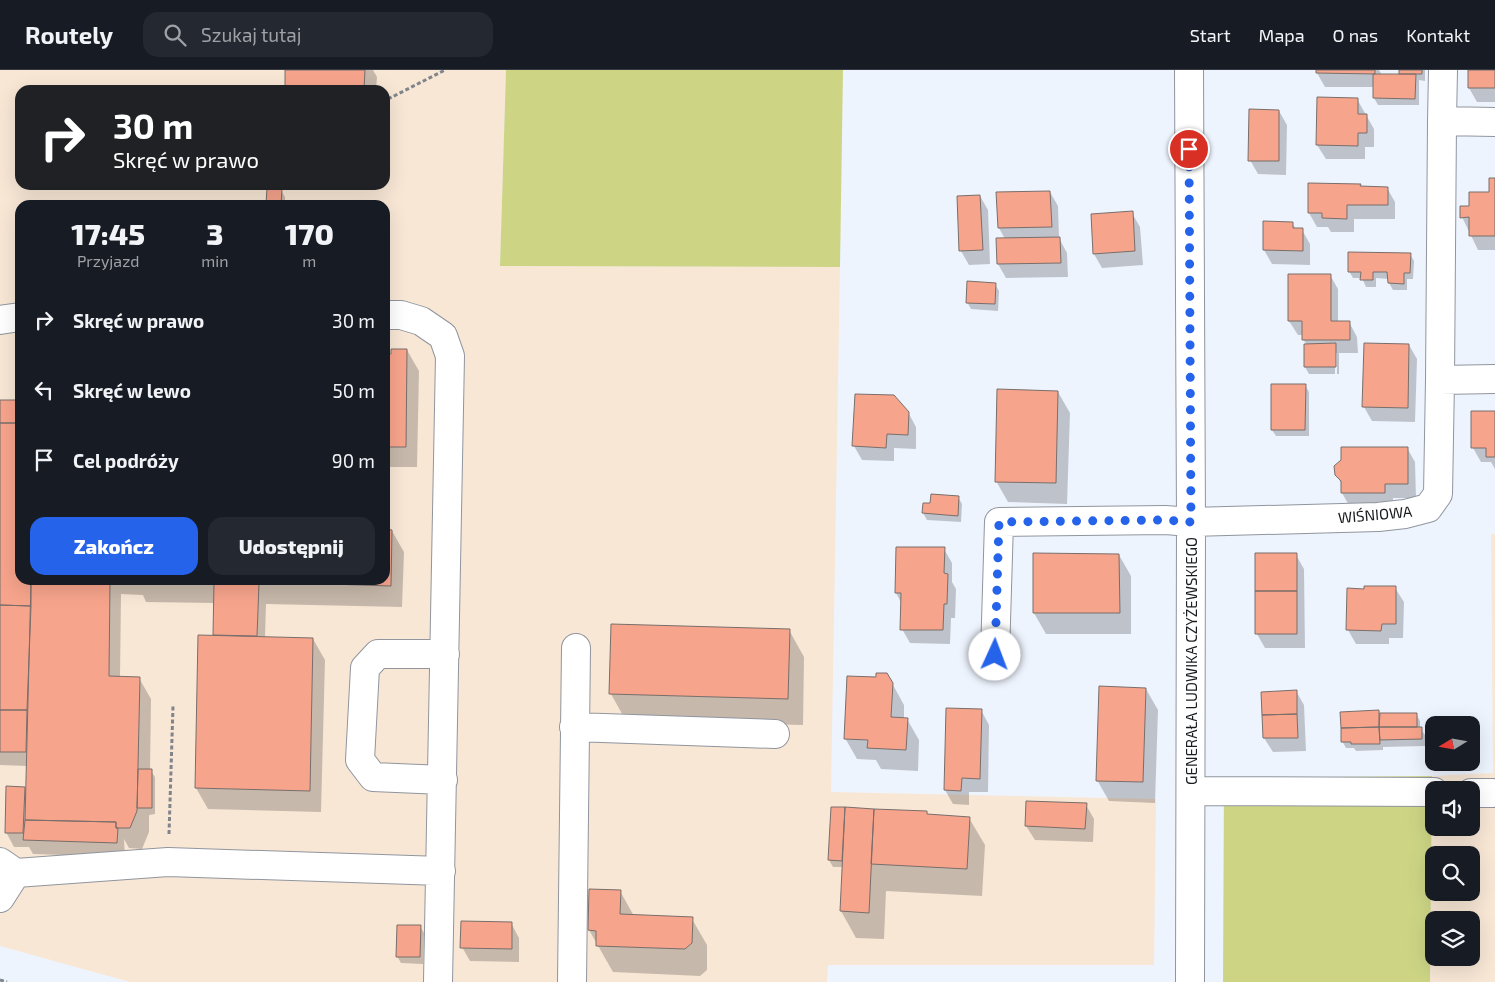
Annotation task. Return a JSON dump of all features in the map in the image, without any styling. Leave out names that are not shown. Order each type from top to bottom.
[{"type":"street","name":"GENERAŁA LUDWIKA CZYŻEWSKIEGO","points":[[1189,70],[1191,522],[1190,982]]},
{"type":"street","name":"WIŚNIOWA","points":[[995,655],[999,522],[1165,520],[1191,522],[1378,517],[1405,514],[1428,508],[1438,494],[1443,70]]},
{"type":"street","points":[[1442,122],[1495,122]]},
{"type":"street","points":[[390,315],[401,315],[421,321],[443,336],[450,356],[438,982]]},
{"type":"street","points":[[0,320],[15,318]]},
{"type":"street","points":[[1440,380],[1495,379]]},
{"type":"street","points":[[572,982],[576,648]]},
{"type":"street","points":[[442,780],[373,777],[360,760],[365,668],[378,654],[445,654]]},
{"type":"street","points":[[574,727],[775,734]]},
{"type":"street","points":[[1191,791],[1425,792]]},
{"type":"street","points":[[0,898],[8,867],[168,862],[441,871]]},
{"type":"path","points":[[390,98],[445,70]]},
{"type":"path","points":[[168,862],[173,706]]},
{"type":"path","points":[[0,980],[7,982]]},
{"type":"shaded area","points":[[0,70],[506,70],[500,266],[840,267],[831,792],[1156,799],[1154,965],[828,965],[827,982],[130,982],[0,946]]},
{"type":"shaded area","points":[[1491,534],[1495,534],[1495,982],[1430,982],[1430,966],[1480,966],[1480,911],[1431,911],[1431,901],[1480,901],[1480,846],[1431,846],[1431,836],[1480,836],[1480,781],[1432,781],[1432,776],[1493,773]]},
{"type":"green space","points":[[506,70],[843,70],[840,267],[500,266]]},
{"type":"green space","points":[[1432,776],[1432,781],[1425,781],[1425,836],[1431,836],[1431,846],[1425,846],[1425,901],[1431,901],[1431,911],[1425,911],[1425,966],[1430,966],[1430,982],[1223,982],[1224,778]]},
{"type":"building","points":[[285,70],[365,70],[364,85],[285,85]]},
{"type":"building","points":[[1316,70],[1375,70],[1375,74],[1316,73]]},
{"type":"building","points":[[1399,70],[1422,70],[1422,74],[1399,74]]},
{"type":"building","points":[[1468,70],[1495,70],[1495,88],[1468,88]]},
{"type":"building","points":[[1373,74],[1416,74],[1415,99],[1373,98]]},
{"type":"building","points":[[1317,97],[1358,98],[1358,114],[1367,114],[1367,133],[1358,133],[1358,146],[1316,145]]},
{"type":"building","points":[[1249,109],[1279,110],[1279,161],[1248,161]]},
{"type":"building","points":[[1489,178],[1495,178],[1495,236],[1469,236],[1469,217],[1460,218],[1460,206],[1469,206],[1469,192],[1489,192]]},
{"type":"building","points":[[1308,183],[1361,184],[1360,186],[1388,187],[1388,205],[1347,205],[1347,219],[1322,218],[1322,213],[1308,213]]},
{"type":"building","points":[[267,190],[282,190],[281,200],[266,200]]},
{"type":"building","points":[[1050,191],[1052,227],[998,228],[996,192]]},
{"type":"building","points":[[980,195],[983,250],[959,251],[957,196]]},
{"type":"building","points":[[1133,211],[1135,251],[1093,254],[1091,214]]},
{"type":"building","points":[[1263,221],[1293,222],[1293,228],[1303,228],[1303,251],[1263,250]]},
{"type":"building","points":[[1060,237],[1061,263],[997,264],[996,238]]},
{"type":"building","points":[[1348,252],[1411,253],[1410,273],[1404,273],[1404,284],[1388,283],[1387,272],[1373,272],[1373,280],[1360,280],[1361,272],[1348,272]]},
{"type":"building","points":[[1288,274],[1331,274],[1331,321],[1350,321],[1350,340],[1302,340],[1302,321],[1288,321]]},
{"type":"building","points":[[967,281],[996,283],[995,304],[966,303]]},
{"type":"building","points":[[1336,343],[1336,367],[1304,367],[1304,344]]},
{"type":"building","points":[[1364,343],[1409,344],[1408,408],[1362,407]]},
{"type":"building","points":[[391,349],[407,349],[406,447],[390,447]]},
{"type":"building","points":[[1271,384],[1306,384],[1305,430],[1271,430]]},
{"type":"building","points":[[997,389],[1058,391],[1056,483],[995,482]]},
{"type":"building","points":[[855,394],[894,395],[909,412],[908,435],[887,434],[886,448],[852,446]]},
{"type":"building","points":[[0,400],[15,400],[15,423],[0,423]]},
{"type":"building","points":[[1471,411],[1495,411],[1495,457],[1486,457],[1486,448],[1471,448]]},
{"type":"building","points":[[0,423],[15,423],[15,585],[31,585],[31,606],[0,605]]},
{"type":"building","points":[[1341,447],[1408,447],[1408,484],[1385,484],[1385,493],[1341,493],[1341,481],[1335,475],[1334,466],[1341,460]]},
{"type":"building","points":[[931,494],[959,496],[958,516],[922,513],[923,503],[930,503]]},
{"type":"building","points":[[390,530],[392,530],[391,586],[360,585],[390,585]]},
{"type":"building","points":[[896,547],[945,547],[944,573],[948,574],[947,604],[944,604],[943,630],[900,630],[901,593],[895,593]]},
{"type":"building","points":[[1033,553],[1119,554],[1120,613],[1033,613]]},
{"type":"building","points":[[1255,553],[1297,553],[1297,591],[1255,591]]},
{"type":"building","points":[[31,585],[110,585],[109,676],[140,677],[137,811],[130,828],[116,828],[116,822],[25,820]]},
{"type":"building","points":[[214,585],[259,585],[257,636],[213,635]]},
{"type":"building","points":[[1364,586],[1396,586],[1396,624],[1382,624],[1381,631],[1346,630],[1347,588],[1364,589]]},
{"type":"building","points":[[1255,591],[1297,591],[1297,634],[1255,634]]},
{"type":"building","points":[[0,605],[31,606],[27,710],[0,710]]},
{"type":"building","points":[[611,624],[790,629],[788,699],[609,694]]},
{"type":"building","points":[[198,635],[313,638],[310,791],[195,788]]},
{"type":"building","points":[[876,673],[887,673],[893,683],[891,717],[908,718],[906,750],[867,748],[868,740],[844,739],[847,676],[876,677]]},
{"type":"building","points":[[1099,686],[1146,688],[1143,782],[1096,781]]},
{"type":"building","points":[[1297,690],[1297,714],[1262,715],[1261,692]]},
{"type":"building","points":[[946,708],[982,709],[980,779],[962,778],[961,791],[944,790]]},
{"type":"building","points":[[0,710],[27,710],[26,752],[0,752]]},
{"type":"building","points":[[1379,710],[1379,727],[1341,728],[1340,712]]},
{"type":"building","points":[[1380,713],[1417,713],[1417,727],[1379,727]]},
{"type":"building","points":[[1297,714],[1298,738],[1263,738],[1262,715]]},
{"type":"building","points":[[1379,727],[1380,744],[1341,742],[1341,728]]},
{"type":"building","points":[[1379,727],[1422,727],[1422,739],[1380,740]]},
{"type":"building","points":[[138,769],[152,769],[152,808],[137,808]]},
{"type":"building","points":[[6,786],[25,787],[23,833],[5,833]]},
{"type":"building","points":[[1026,801],[1087,803],[1085,829],[1025,826]]},
{"type":"building","points":[[831,807],[845,807],[842,861],[828,860]]},
{"type":"building","points":[[845,807],[874,809],[869,913],[840,911]]},
{"type":"building","points":[[874,809],[927,811],[927,814],[970,817],[967,869],[871,864]]},
{"type":"building","points":[[25,820],[116,822],[116,828],[118,828],[117,843],[23,840]]},
{"type":"building","points":[[589,889],[621,890],[620,914],[693,917],[692,943],[685,949],[596,946],[596,931],[588,930]]},
{"type":"building","points":[[461,921],[512,922],[512,949],[460,948]]},
{"type":"building","points":[[397,925],[421,925],[420,957],[396,957]]},
{"type":"route","points":[[995,655],[999,522],[1165,520],[1191,522],[1189,149]]}]
